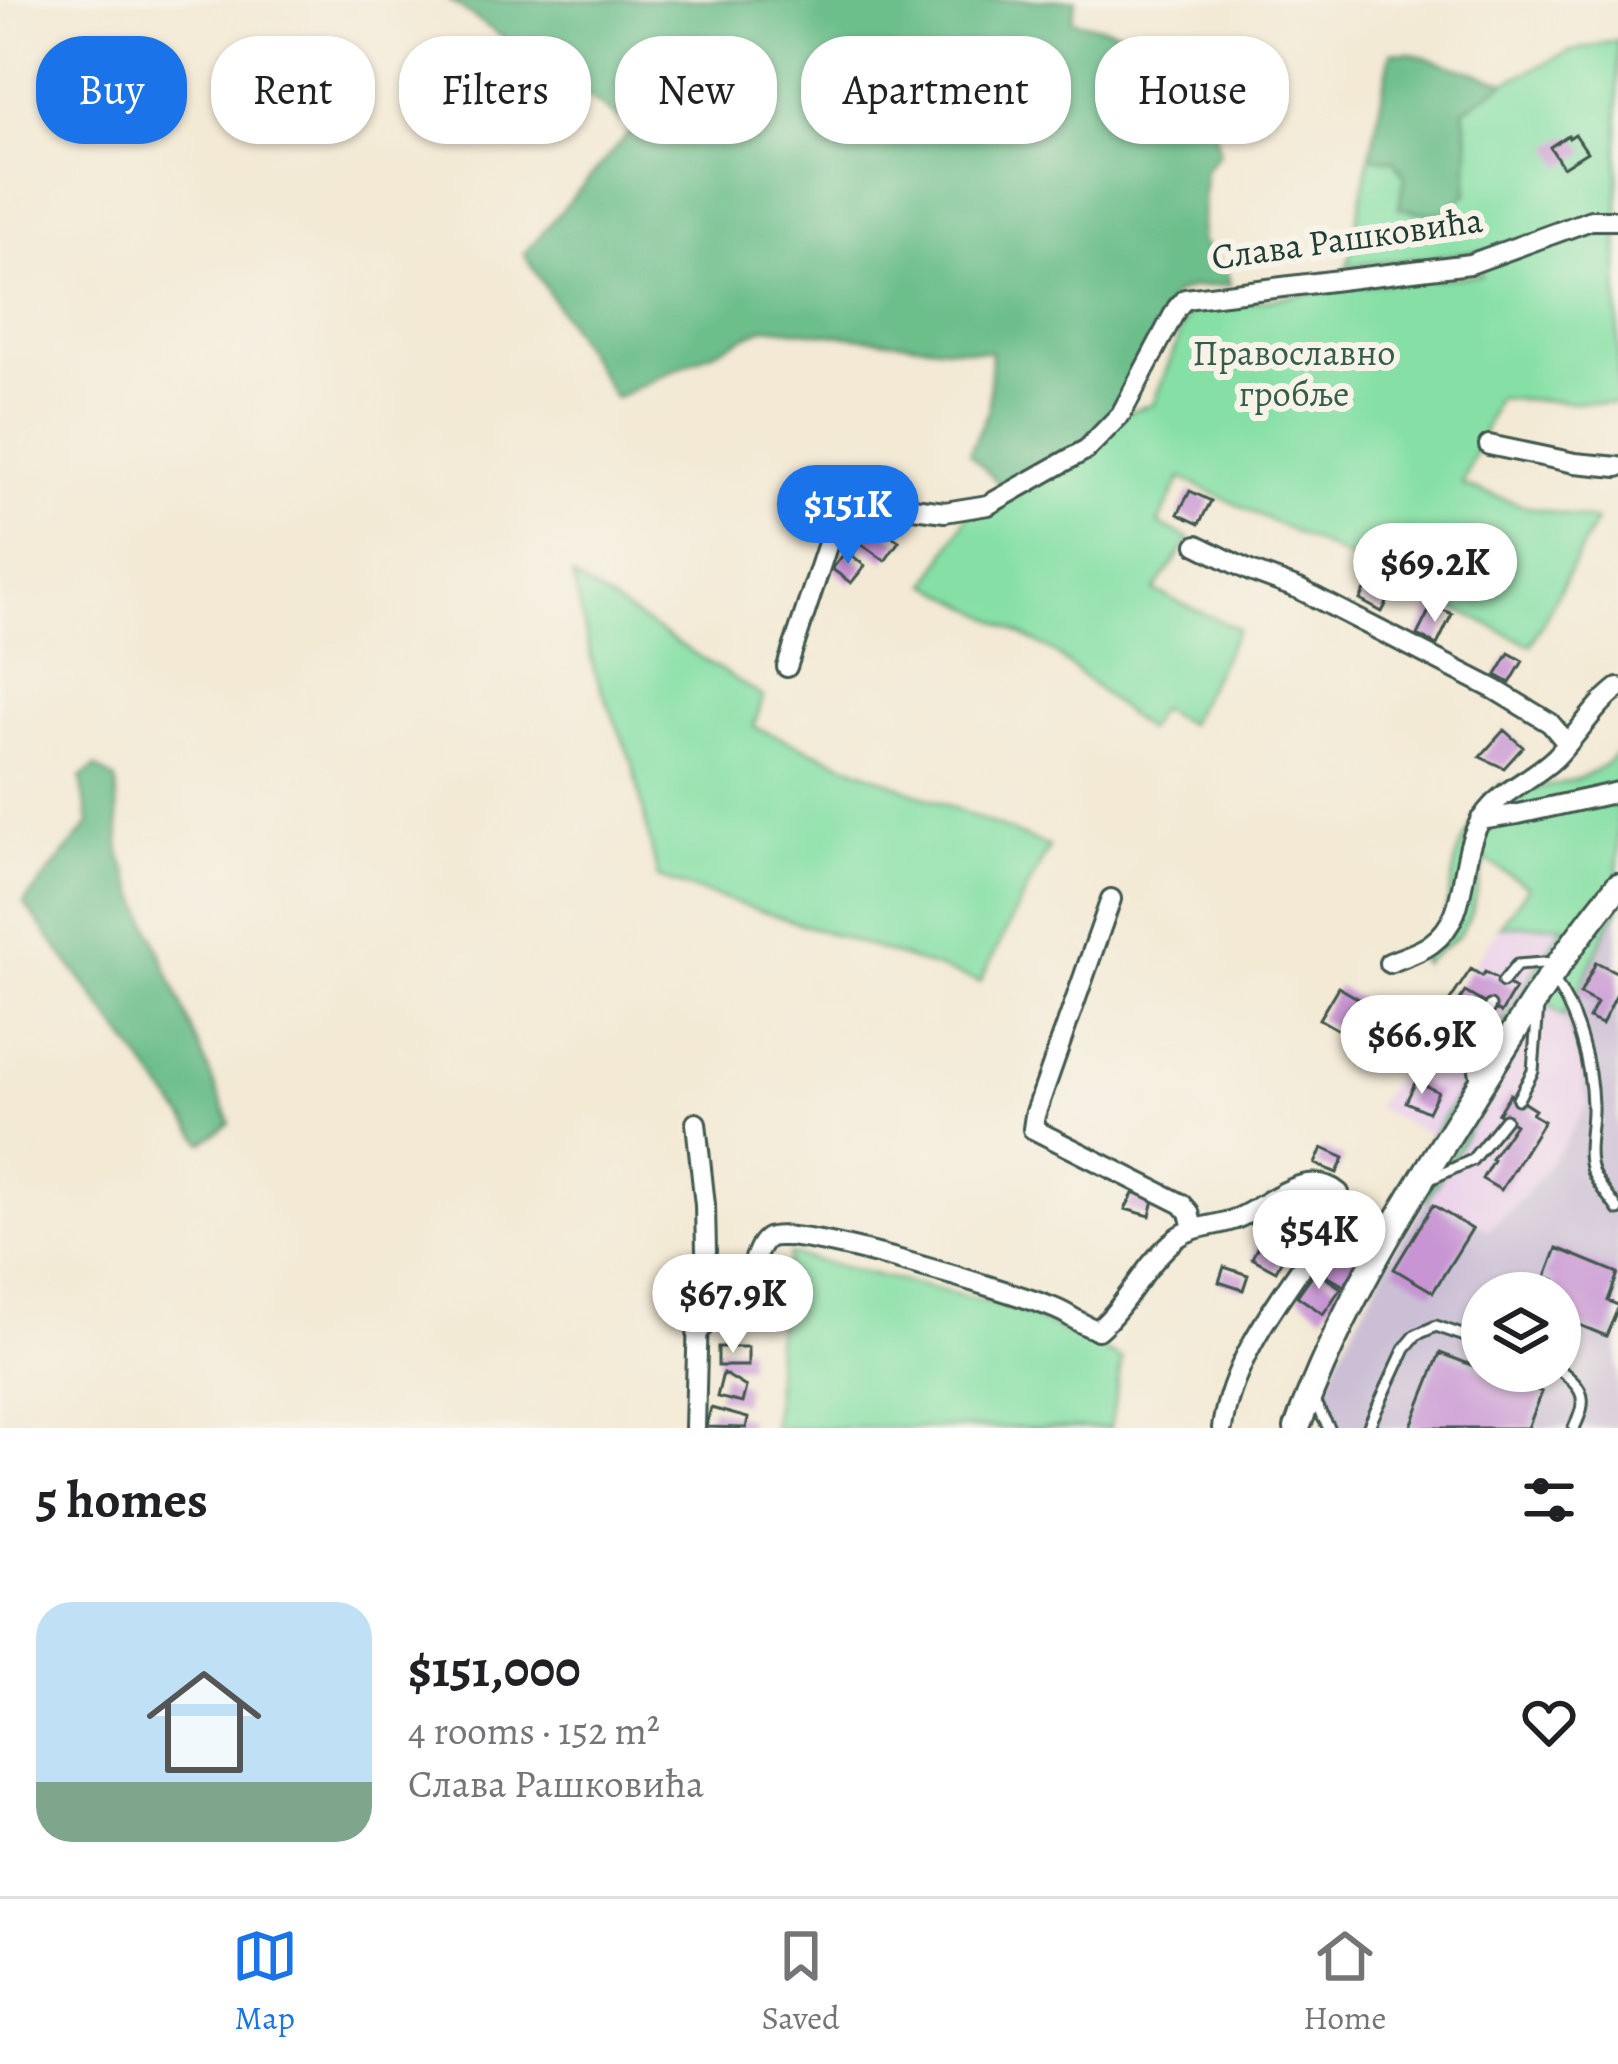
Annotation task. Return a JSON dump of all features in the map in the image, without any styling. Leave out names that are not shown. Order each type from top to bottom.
[{"type":"main road","points":[[1297,1428],[1348,1309],[1415,1186],[1550,977],[1618,886]]},
{"type":"street","name":"Слава Рашковића","points":[[787,668],[832,531],[843,515],[865,502],[945,512],[988,505],[1087,449],[1121,414],[1185,299],[1470,264],[1591,220],[1618,220]]},
{"type":"street","points":[[1489,445],[1618,467]]},
{"type":"street","points":[[1197,545],[1299,589],[1494,689],[1550,723],[1568,743]]},
{"type":"street","points":[[1389,963],[1426,947],[1453,921],[1467,851],[1480,820],[1499,797],[1543,769],[1618,688]]},
{"type":"street","points":[[1480,820],[1618,792]]},
{"type":"street","points":[[1111,899],[1033,1129],[1182,1204],[1200,1227]]},
{"type":"street","points":[[695,1428],[699,1302],[706,1251],[696,1123]]},
{"type":"street","points":[[698,1333],[716,1300],[748,1274],[762,1244],[775,1235],[801,1237],[956,1275],[1060,1310],[1098,1330],[1178,1237],[1237,1219],[1293,1188],[1332,1187],[1339,1193],[1336,1214],[1244,1359],[1231,1387],[1222,1428]]},
{"type":"lane","points":[[1503,982],[1517,964],[1550,977],[1564,994],[1588,1070],[1592,1172],[1618,1210]]},
{"type":"lane","points":[[1518,1099],[1533,1071],[1550,977]]},
{"type":"lane","points":[[1478,1089],[1470,1042],[1490,1006]]},
{"type":"lane","points":[[1415,1186],[1472,1160],[1505,1120]]},
{"type":"lane","points":[[1369,1428],[1415,1335],[1436,1326],[1461,1335]]},
{"type":"lane","points":[[1574,1428],[1584,1406],[1580,1392]]},
{"type":"lane","points":[[1310,1395],[1329,1428]]},
{"type":"shaded area","points":[[1618,911],[1618,1428],[1340,1428],[1324,1400],[1338,1357],[1427,1199],[1488,1229],[1524,1197],[1587,1105],[1563,1016]]},
{"type":"shaded area","points":[[1565,924],[1431,1135],[1375,1107],[1500,926]]},
{"type":"shaded area","points":[[1545,1001],[1563,1016],[1587,1105],[1524,1197],[1488,1229],[1427,1199]]},
{"type":"green space","points":[[449,0],[1076,0],[1072,20],[1140,36],[1095,36],[1095,144],[1218,144],[1220,152],[1205,169],[1201,241],[1227,273],[1230,285],[1192,287],[1173,295],[1117,410],[1088,441],[1005,490],[969,453],[989,409],[991,352],[766,327],[615,398],[524,254],[619,144],[777,144],[777,36],[615,36],[615,115],[591,99],[591,36],[501,36]]},
{"type":"green space","name":"Православно гробље","points":[[1618,40],[1618,404],[1497,398],[1462,485],[1528,507],[1596,521],[1531,645],[1181,478],[1158,524],[1190,539],[1154,591],[1238,629],[1188,724],[1159,709],[1146,730],[1054,652],[928,584],[972,508],[1121,414],[1153,404],[1189,312],[1354,286],[1480,275],[1485,251],[1348,266],[1370,156],[1395,161],[1405,177],[1399,208],[1469,144],[1464,110],[1506,82],[1569,52]]},
{"type":"green space","points":[[1391,52],[1410,53],[1506,82],[1464,110],[1469,144],[1467,194],[1438,215],[1399,208],[1405,177],[1395,161],[1370,156]]},
{"type":"green space","points":[[573,577],[763,697],[754,727],[1049,847],[980,982],[658,878],[633,764],[594,670]]},
{"type":"green space","points":[[1618,752],[1618,911],[1583,982],[1563,1016],[1545,1002],[1427,1199],[1399,1189],[1564,925],[1500,926],[1529,887],[1485,860],[1471,915],[1458,936],[1423,963],[1414,948],[1444,921],[1457,855],[1479,807],[1502,783],[1513,792],[1570,781],[1597,770]]},
{"type":"green space","points":[[95,767],[116,780],[120,854],[230,1123],[203,1143],[24,903],[89,824],[81,778]]},
{"type":"green space","points":[[789,1254],[1013,1308],[1122,1359],[1110,1428],[774,1428],[776,1337]]},
{"type":"building","points":[[1575,134],[1587,152],[1563,167],[1550,147]]},
{"type":"building","points":[[1190,491],[1211,501],[1199,524],[1178,514]]},
{"type":"building","points":[[866,518],[899,541],[885,561],[853,538]]},
{"type":"building","points":[[846,551],[865,566],[851,583],[832,569]]},
{"type":"building","points":[[1373,575],[1395,587],[1382,612],[1360,600]]},
{"type":"building","points":[[1432,605],[1452,614],[1437,645],[1417,635]]},
{"type":"building","points":[[1509,653],[1523,661],[1510,683],[1496,675]]},
{"type":"building","points":[[1504,730],[1523,747],[1504,768],[1480,757]]},
{"type":"building","points":[[1596,962],[1618,973],[1618,992],[1602,1024],[1589,1018],[1597,1003],[1580,994]]},
{"type":"building","points":[[1471,969],[1515,989],[1501,1013],[1465,992],[1444,1024],[1437,1020]]},
{"type":"building","points":[[1338,987],[1359,999],[1340,1031],[1319,1019]]},
{"type":"building","points":[[1416,1081],[1438,1092],[1428,1112],[1406,1102]]},
{"type":"building","points":[[1510,1094],[1544,1121],[1501,1190],[1482,1179],[1515,1124],[1498,1113]]},
{"type":"building","points":[[1322,1148],[1344,1158],[1337,1173],[1315,1164]]},
{"type":"building","points":[[1134,1192],[1154,1200],[1150,1216],[1125,1209]]},
{"type":"building","points":[[1354,1195],[1380,1207],[1373,1222],[1347,1210]]},
{"type":"building","points":[[1433,1205],[1472,1229],[1433,1292],[1394,1269]]},
{"type":"building","points":[[1289,1220],[1307,1233],[1297,1246],[1279,1233]]},
{"type":"building","points":[[1261,1240],[1285,1254],[1276,1271],[1252,1258]]},
{"type":"building","points":[[1335,1243],[1361,1259],[1344,1286],[1318,1270]]},
{"type":"building","points":[[1557,1248],[1618,1273],[1608,1301],[1618,1308],[1606,1336],[1581,1326],[1581,1272],[1548,1272]]},
{"type":"building","points":[[1224,1267],[1248,1275],[1243,1290],[1219,1282]]},
{"type":"building","points":[[1315,1271],[1341,1288],[1323,1314],[1297,1296]]},
{"type":"building","points":[[718,1347],[748,1347],[748,1366],[718,1366]]},
{"type":"building","points":[[1440,1353],[1461,1361],[1461,1392],[1542,1392],[1528,1428],[1411,1426]]},
{"type":"building","points":[[723,1373],[746,1387],[742,1403],[717,1397]]},
{"type":"building","points":[[711,1408],[748,1418],[746,1428],[706,1427]]}]
